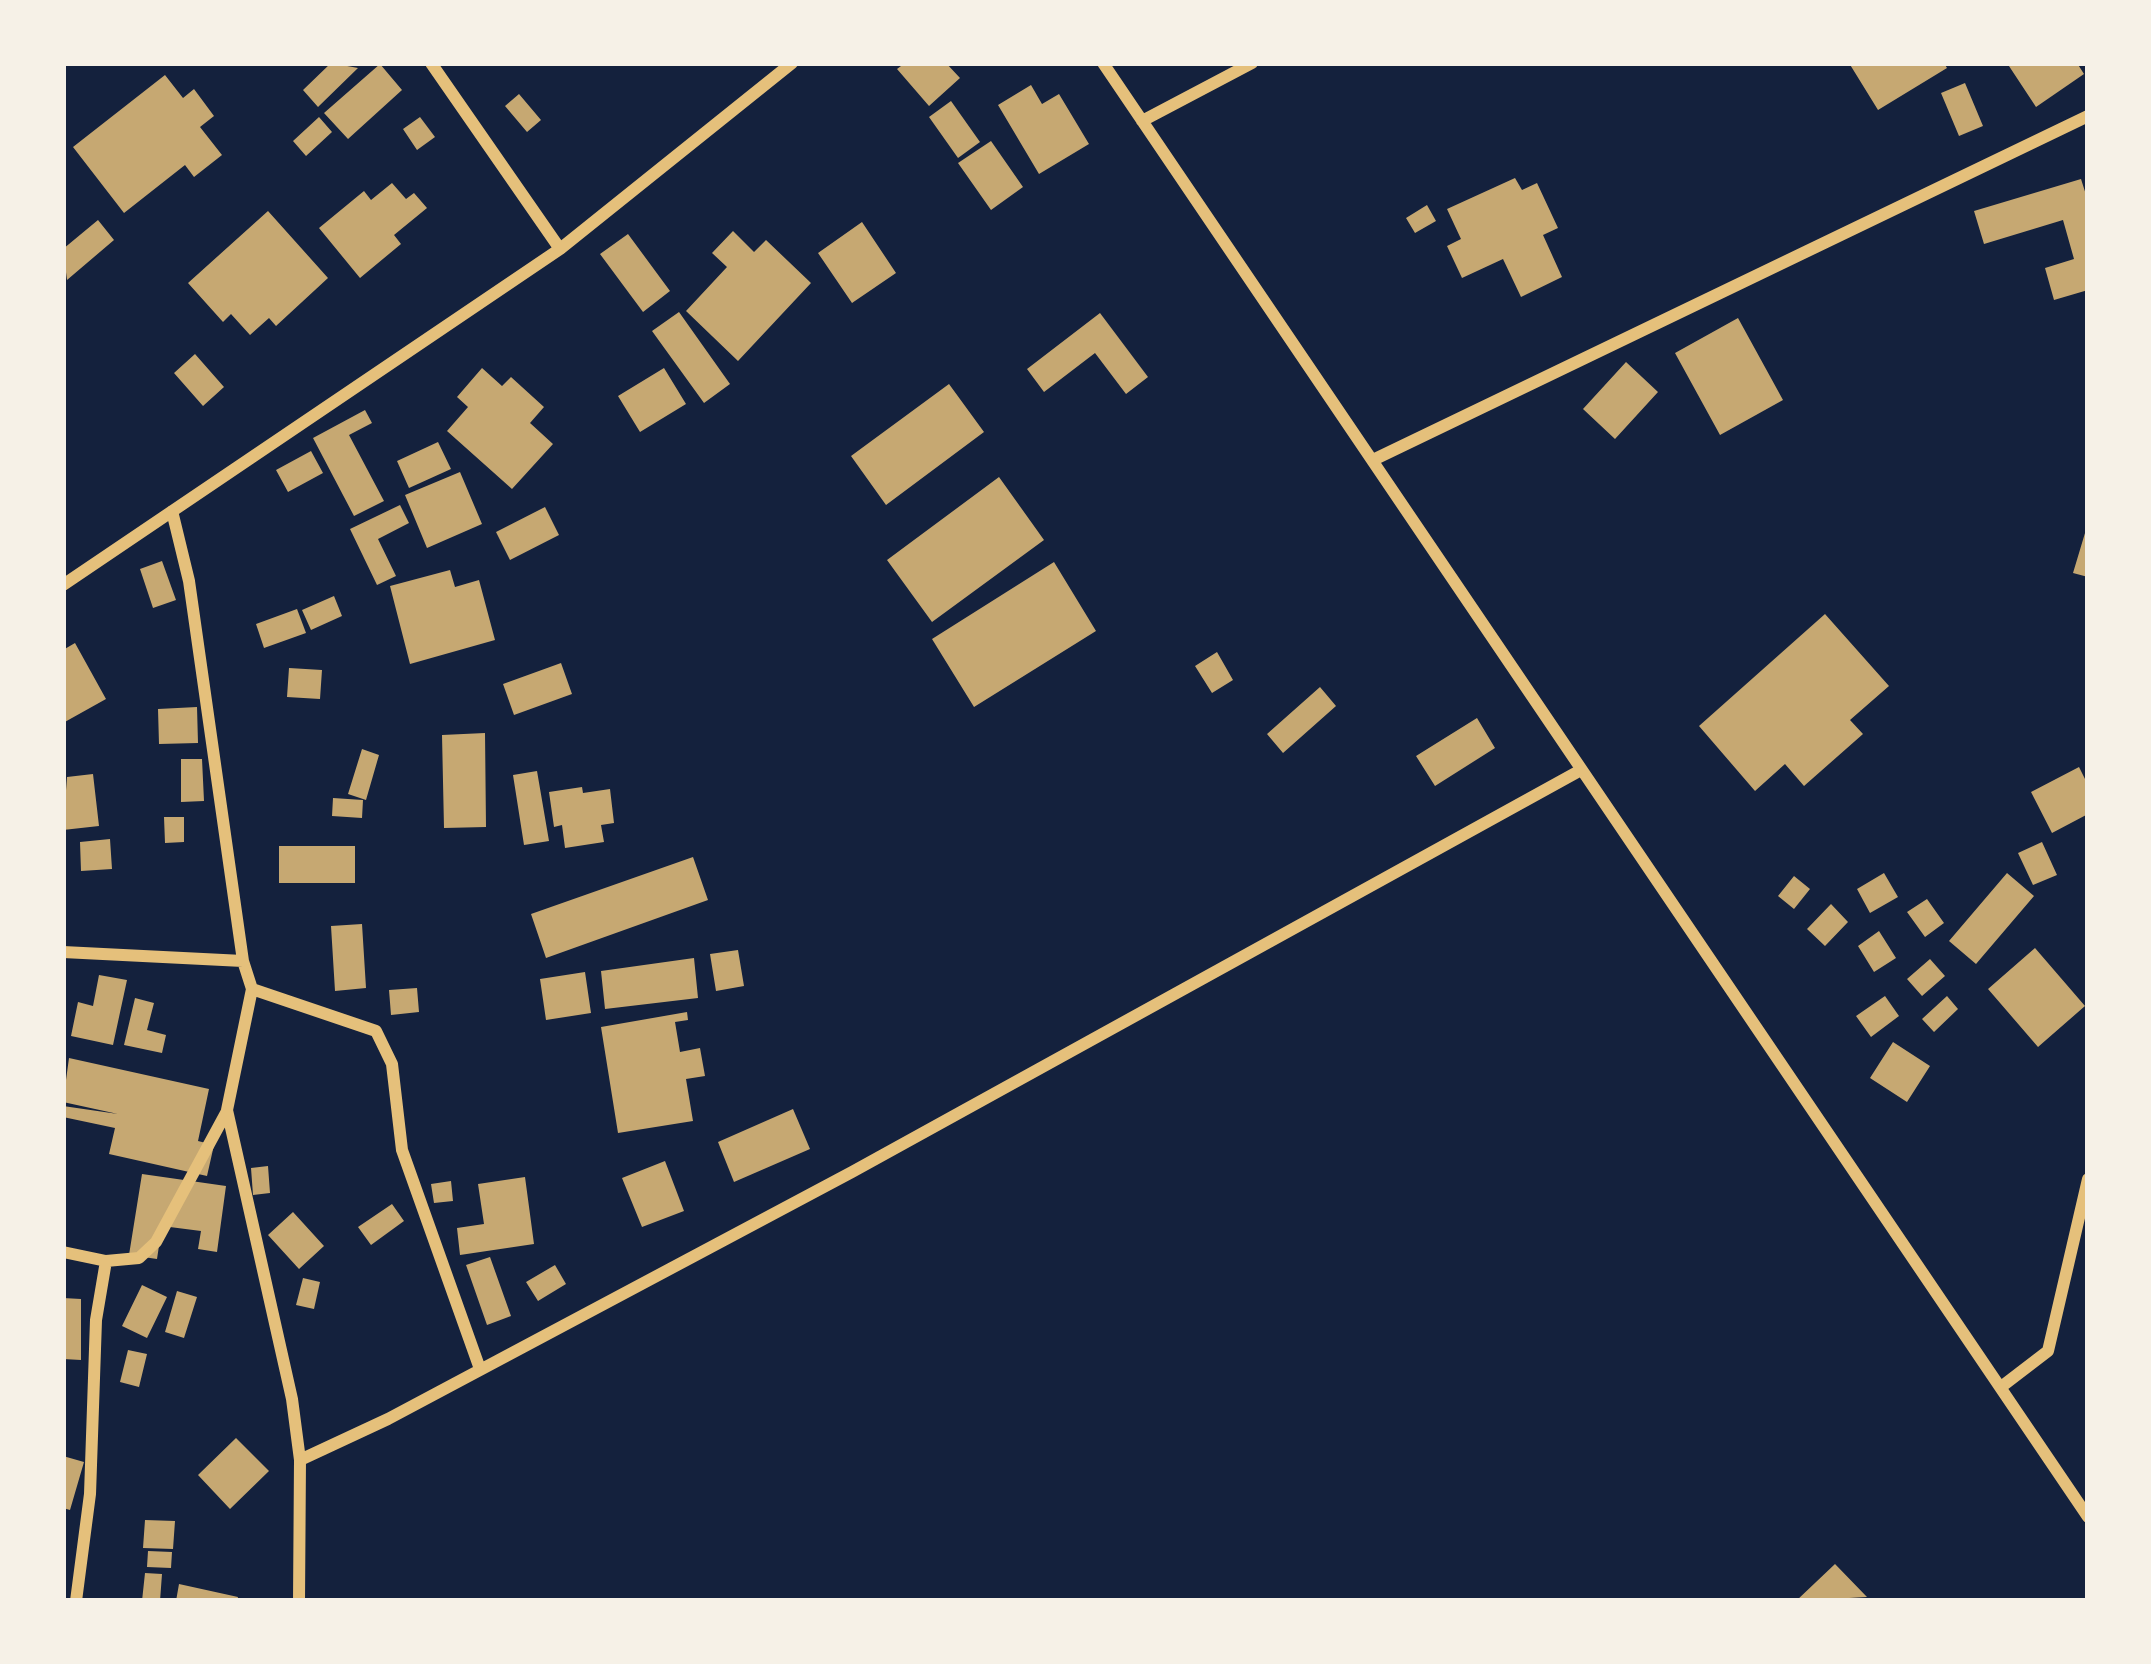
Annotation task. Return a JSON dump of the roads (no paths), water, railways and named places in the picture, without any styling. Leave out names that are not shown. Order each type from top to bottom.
[{"type":"street","points":[[431,63],[560,250]]},
{"type":"street","points":[[63,585],[560,250],[792,63]]},
{"type":"street","points":[[1103,63],[2088,1517]]},
{"type":"street","points":[[1142,121],[1252,63]]},
{"type":"street","points":[[1375,459],[2088,116]]},
{"type":"street","points":[[63,1252],[106,1261],[139,1258],[156,1242],[227,1110],[252,989],[243,961],[198,642],[172,512]]},
{"type":"street","points":[[300,1460],[852,1172],[1581,770]]},
{"type":"street","points":[[63,952],[243,961]]},
{"type":"street","points":[[252,989],[376,1031],[392,1064],[402,1150],[480,1369]]},
{"type":"street","points":[[227,1110],[292,1399],[300,1460],[299,1601]]},
{"type":"street","points":[[2001,1388],[2048,1352],[2088,1180]]},
{"type":"street","points":[[76,1601],[90,1494],[96,1320],[106,1261]]}]
